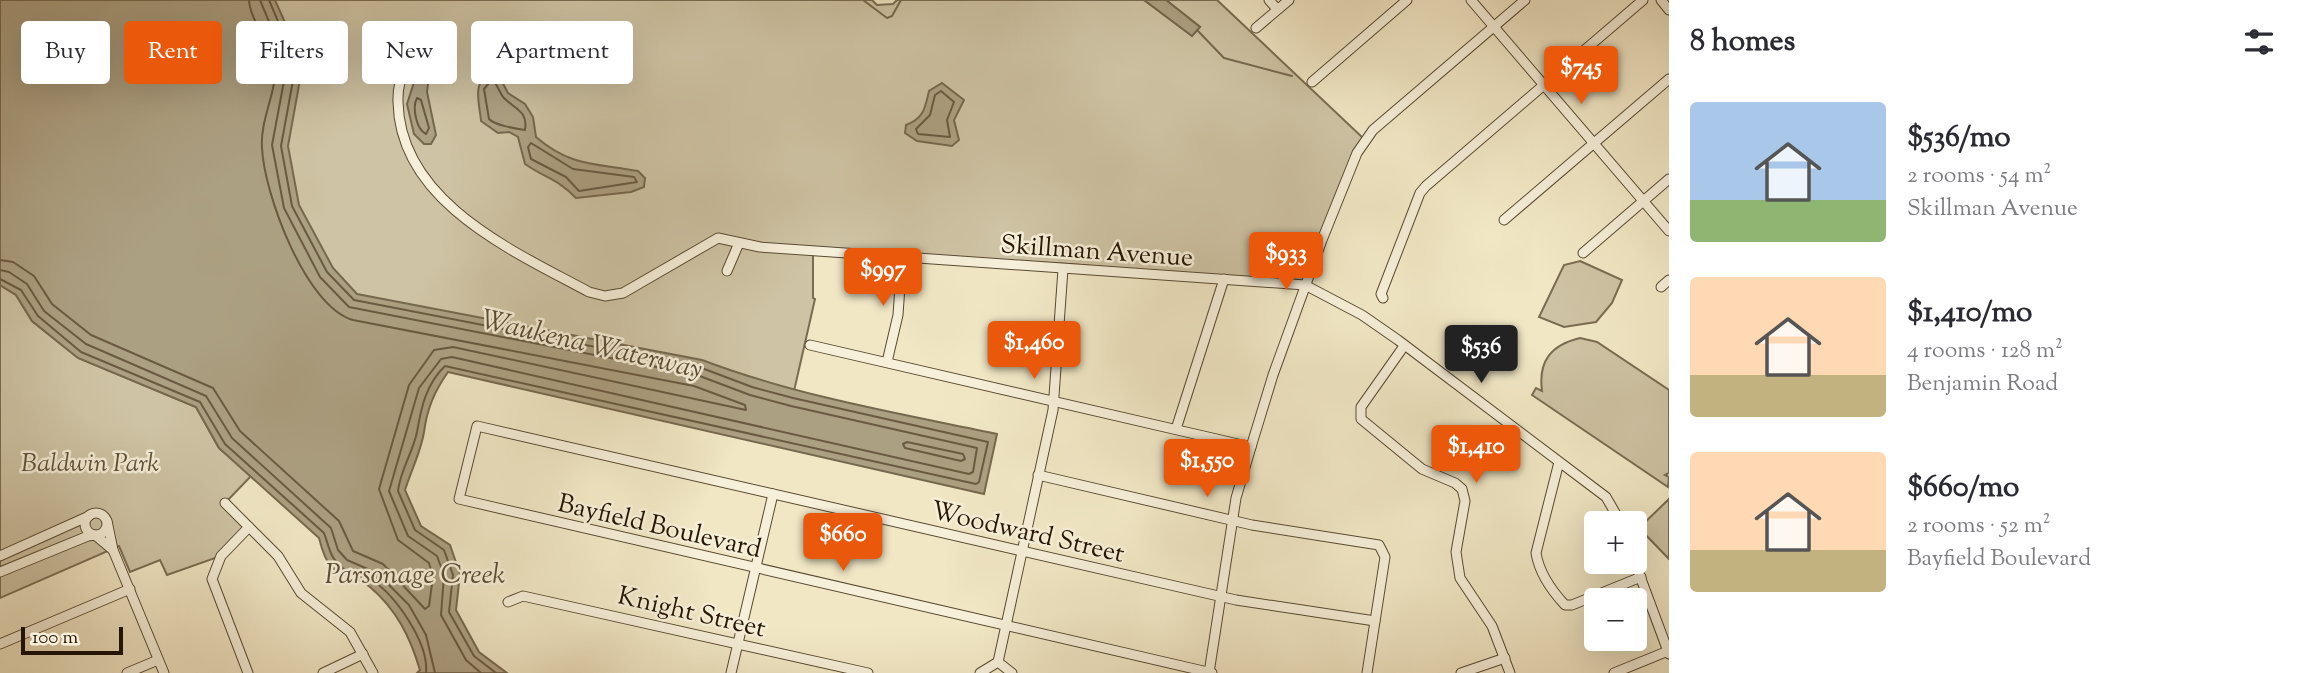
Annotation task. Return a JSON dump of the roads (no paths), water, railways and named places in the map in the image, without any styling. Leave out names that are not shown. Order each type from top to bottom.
[{"type":"street","points":[[1269,0],[1278,9]]},
{"type":"street","points":[[1256,28],[1289,0]]},
{"type":"street","points":[[1312,82],[1406,0]]},
{"type":"street","points":[[1471,0],[1669,231]]},
{"type":"street","points":[[1210,673],[1232,520],[1251,447],[1305,285],[1364,140],[1525,0]]},
{"type":"street","points":[[1383,298],[1381,294],[1420,193],[1643,0]]},
{"type":"street","points":[[1661,0],[1669,9]]},
{"type":"street","points":[[1504,220],[1669,79]]},
{"type":"street","name":"Skillman Avenue","points":[[399,84],[399,116],[411,156],[430,189],[474,223],[589,292],[605,296],[623,293],[654,278],[718,238],[739,243],[902,257],[1305,285],[1362,315],[1606,497],[1614,511]]},
{"type":"street","points":[[1583,253],[1669,179]]},
{"type":"street","points":[[727,271],[739,243]]},
{"type":"street","points":[[887,362],[898,315],[902,257]]},
{"type":"street","points":[[998,662],[1003,626],[1053,401],[1063,269]]},
{"type":"street","points":[[1176,429],[1224,279]]},
{"type":"street","points":[[810,345],[1251,447]]},
{"type":"street","points":[[1404,346],[1361,407],[1360,419],[1422,469],[1455,482],[1462,489],[1465,501],[1457,566],[1464,586],[1496,635],[1510,673]]},
{"type":"street","name":"Woodward Street","points":[[467,501],[459,499],[477,426],[1221,596],[1375,621]]},
{"type":"street","points":[[1559,462],[1536,553],[1538,563],[1559,598],[1565,605],[1572,605],[1641,577]]},
{"type":"street","points":[[1038,475],[1232,520],[1372,542],[1383,550],[1385,557],[1367,673]]},
{"type":"street","points":[[731,673],[773,494]]},
{"type":"street","name":"Bayfield Boulevard","points":[[467,501],[1210,673]]},
{"type":"street","points":[[225,503],[278,556],[302,593],[351,632],[373,673]]},
{"type":"street","points":[[0,556],[100,513],[107,521],[113,550],[164,673]]},
{"type":"street","points":[[89,516],[86,526],[113,550]]},
{"type":"street","points":[[0,572],[59,545],[105,531],[107,521]]},
{"type":"street","points":[[248,673],[212,579],[221,556],[249,527]]},
{"type":"street","points":[[1614,673],[1669,652],[1640,574]]},
{"type":"street","points":[[0,644],[130,589]]},
{"type":"street","name":"Knight Street","points":[[508,602],[523,596],[868,673]]},
{"type":"street","points":[[323,673],[363,654]]},
{"type":"street","points":[[1461,673],[1504,658]]},
{"type":"street","points":[[127,673],[159,660]]},
{"type":"street","points":[[980,673],[998,662]]},
{"type":"street","points":[[998,662],[1012,673]]},
{"type":"water","points":[[0,0],[275,0],[284,21],[236,21],[236,84],[299,84],[288,146],[299,205],[333,268],[357,294],[702,360],[811,394],[997,434],[984,494],[448,372],[432,401],[421,446],[405,490],[421,526],[450,545],[460,574],[456,610],[479,652],[507,673],[417,673],[420,670],[412,646],[388,605],[361,581],[333,569],[319,538],[219,448],[196,407],[78,358],[32,321],[16,295],[0,285]]},
{"type":"water","points":[[1144,0],[1166,0],[1200,27],[1192,36]]},
{"type":"water","points":[[942,83],[964,100],[954,120],[959,140],[952,146],[917,141],[905,133],[906,125],[923,112],[929,91]]},
{"type":"water","points":[[413,84],[428,84],[427,92],[436,135],[431,144],[424,144],[414,134],[407,104]]},
{"type":"water","points":[[503,84],[508,93],[525,104],[533,117],[536,137],[549,147],[572,159],[638,171],[645,178],[644,187],[631,192],[576,198],[525,164],[518,137],[509,132],[498,133],[481,121],[479,86]]},
{"type":"waterway","points":[[863,0],[887,18],[892,16],[901,0]]},
{"type":"waterway","points":[[1198,31],[1224,58],[1292,76]]},
{"type":"water label","name":"Waukena Waterway","points":[[592,343]]},
{"type":"water label","name":"Parsonage Creek","points":[[415,573]]},
{"type":"park label","name":"Baldwin Park","points":[[90,462]]}]
